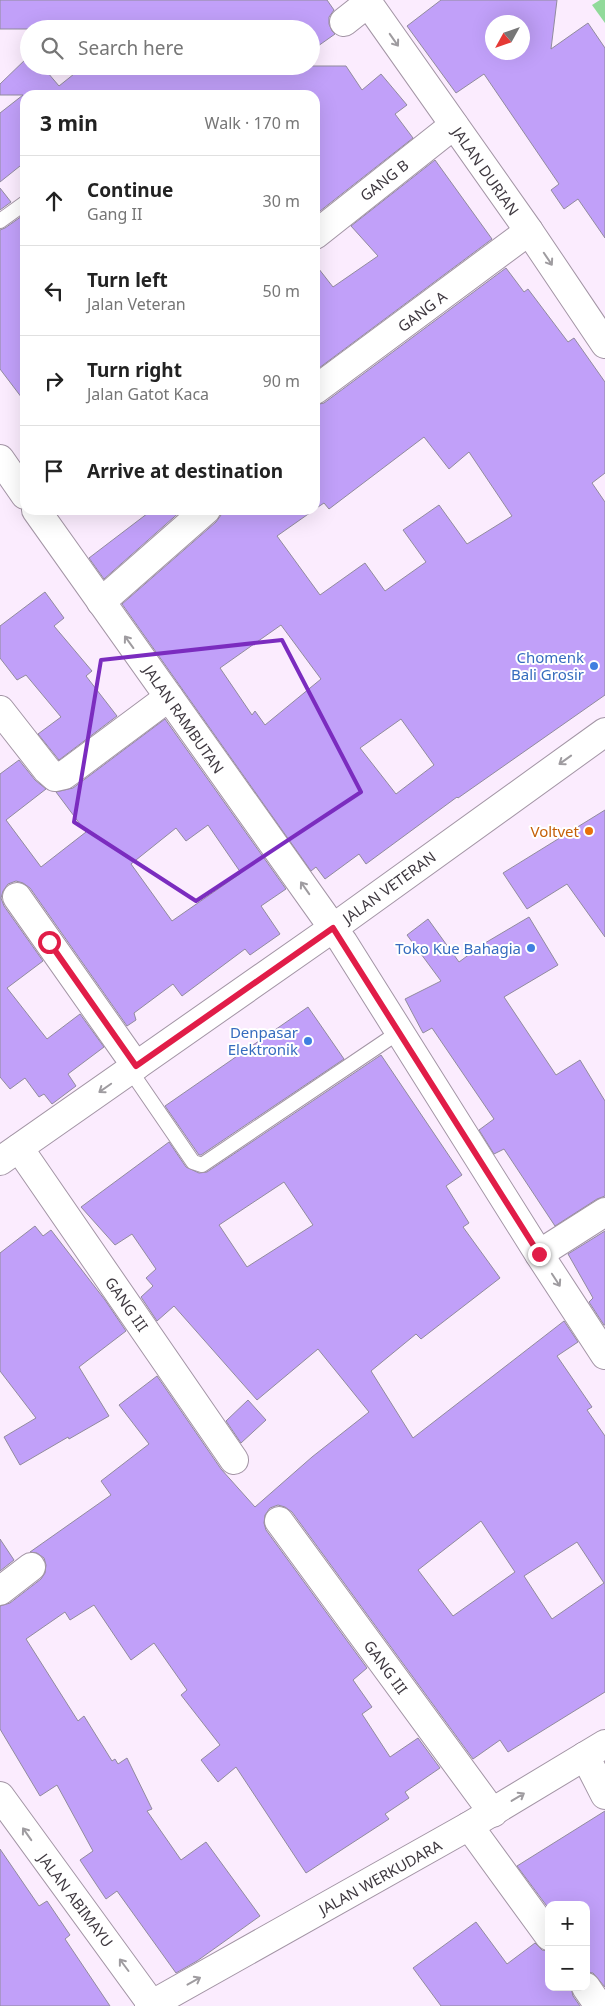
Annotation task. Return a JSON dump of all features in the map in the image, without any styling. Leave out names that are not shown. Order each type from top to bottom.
[{"type":"street","points":[[344,22],[367,2]]},
{"type":"street","name":"JALAN DURIAN","points":[[367,2],[529,231],[605,344]]},
{"type":"street","name":"GANG B","points":[[320,231],[454,125]]},
{"type":"street","name":"GANG A","points":[[320,386],[529,231]]},
{"type":"street","points":[[0,459],[20,488]]},
{"type":"street","name":"JALAN RAMBUTAN","points":[[40,515],[333,928],[605,1355]]},
{"type":"street","points":[[101,602],[200,515]]},
{"type":"street","points":[[0,710],[51,775],[60,777],[169,697]]},
{"type":"street","name":"JALAN VETERAN","points":[[9,1154],[333,928],[605,732]]},
{"type":"street","points":[[17,897],[133,1068]]},
{"type":"street","name":"GANG III","points":[[9,1154],[234,1460]]},
{"type":"street","points":[[539,1254],[605,1212]]},
{"type":"street","name":"GANG III","points":[[280,1521],[492,1812]]},
{"type":"street","points":[[0,1590],[31,1567]]},
{"type":"street","points":[[595,1750],[605,1795]]},
{"type":"street","name":"JALAN WERKUDARA","points":[[151,2005],[469,1826],[595,1750]]},
{"type":"street","name":"JALAN ABIMAYU","points":[[0,1796],[151,2005]]},
{"type":"street","points":[[469,1826],[545,1930]]},
{"type":"street","points":[[589,1991],[599,2006]]},
{"type":"lane","points":[[0,221],[20,206]]},
{"type":"lane","points":[[133,1068],[193,1162],[202,1165],[399,1032]]},
{"type":"highlighted area","points":[[282,640],[361,792],[196,901],[74,822],[101,660]]},
{"type":"green space","points":[[600,0],[605,0],[605,23],[592,5]]},
{"type":"building","points":[[0,0],[327,0],[334,10],[329,17],[329,24],[335,34],[320,45],[320,20],[20,20],[20,29],[0,29]]},
{"type":"building","points":[[441,0],[557,0],[551,49],[588,23],[605,48],[605,238],[578,199],[564,209],[551,190],[559,184],[484,74],[456,93],[407,26]]},
{"type":"building","points":[[20,65],[20,75],[50,75],[59,86],[73,75],[320,75],[320,66],[346,66],[362,90],[381,74],[407,105],[395,114],[413,138],[320,211],[320,90],[20,90],[20,95],[0,95],[0,84]]},
{"type":"building","points":[[20,97],[20,166],[0,182],[0,113]]},
{"type":"building","points":[[435,160],[492,239],[320,367],[320,270],[333,287],[378,256],[351,226]]},
{"type":"building","points":[[0,188],[11,202],[0,210]]},
{"type":"building","points":[[20,217],[20,395],[0,369],[0,230]]},
{"type":"building","points":[[506,268],[524,292],[528,289],[568,342],[574,338],[605,382],[605,473],[592,483],[605,502],[605,695],[457,797],[366,864],[359,854],[325,879],[316,867],[311,871],[122,604],[216,522],[221,515],[307,515],[277,536],[320,595],[365,563],[385,591],[426,562],[403,530],[439,505],[467,544],[512,516],[469,452],[449,469],[424,437],[329,509],[324,503],[320,506],[320,404],[324,403]],"holes":[[[281,625],[321,679],[265,725],[255,711],[252,715],[220,668]],[[401,719],[434,765],[396,794],[360,748]]]},
{"type":"building","points":[[145,515],[176,515],[104,579],[89,558]]},
{"type":"building","points":[[45,592],[64,618],[54,626],[92,671],[86,676],[117,716],[59,760],[38,734],[61,717],[26,675],[17,680],[0,658],[0,626]]},
{"type":"building","points":[[165,719],[286,889],[261,906],[280,934],[250,955],[245,949],[182,996],[173,984],[134,1013],[136,1020],[127,1026],[30,888],[16,881],[8,884],[1,898],[4,906],[43,961],[7,988],[47,1039],[80,1014],[104,1047],[68,1074],[76,1086],[52,1104],[44,1094],[39,1097],[25,1078],[10,1089],[0,1077],[0,774],[19,760],[35,780],[46,789],[6,820],[41,867],[86,832],[56,792],[73,788]],"holes":[[[208,825],[241,873],[172,921],[131,864],[176,828],[186,841]]]},
{"type":"building","points":[[605,810],[605,937],[567,884],[527,909],[503,873]]},
{"type":"building","points":[[529,917],[558,965],[504,997],[556,1075],[580,1060],[605,1101],[605,1196],[597,1199],[555,1226],[504,1149],[494,1154],[479,1130],[494,1119],[432,1028],[423,1033],[405,999],[441,981],[407,935],[428,919],[459,962],[485,943]]},
{"type":"building","points":[[308,1007],[344,1059],[199,1155],[165,1106]]},
{"type":"building","points":[[381,1055],[462,1175],[446,1186],[469,1223],[463,1227],[500,1278],[421,1339],[416,1334],[371,1371],[413,1438],[564,1321],[578,1342],[557,1356],[592,1407],[587,1410],[605,1436],[605,1692],[508,1752],[500,1740],[473,1759],[292,1512],[278,1505],[270,1508],[265,1515],[264,1523],[266,1530],[367,1668],[353,1680],[372,1707],[362,1714],[390,1757],[418,1738],[440,1768],[405,1792],[409,1798],[385,1814],[389,1819],[306,1873],[236,1767],[218,1782],[201,1760],[220,1745],[181,1695],[187,1690],[154,1643],[131,1660],[94,1605],[70,1620],[65,1612],[26,1639],[78,1721],[84,1716],[112,1761],[115,1759],[118,1764],[127,1758],[152,1809],[147,1811],[181,1860],[206,1842],[260,1916],[197,1961],[176,1973],[117,1891],[106,1899],[80,1860],[93,1851],[57,1785],[40,1796],[0,1729],[0,1606],[10,1603],[41,1579],[45,1573],[46,1565],[44,1558],[37,1553],[30,1552],[111,1495],[101,1481],[149,1444],[119,1405],[157,1376],[221,1469],[255,1507],[312,1457],[369,1412],[318,1349],[257,1400],[174,1306],[157,1321],[141,1297],[153,1286],[146,1278],[156,1269],[132,1234],[115,1245],[81,1207],[169,1142],[186,1167],[199,1173],[207,1172]],"holes":[[[284,1182],[313,1225],[247,1267],[219,1225]],[[481,1521],[515,1572],[453,1616],[418,1570]],[[577,1542],[604,1583],[552,1619],[524,1576]]]},
{"type":"building","points":[[35,1226],[43,1236],[51,1230],[105,1300],[126,1331],[79,1367],[109,1416],[20,1465],[4,1437],[36,1418],[0,1371],[0,1253]]},
{"type":"building","points":[[605,1231],[604,1325],[589,1302],[593,1298],[568,1254]]},
{"type":"building","points":[[248,1400],[266,1420],[241,1443],[226,1421]]},
{"type":"building","points":[[0,1539],[14,1560],[0,1571]]},
{"type":"building","points":[[605,1811],[605,1987],[593,1973],[590,1973],[590,1901],[545,1901],[545,1904],[517,1866]]},
{"type":"building","points":[[0,1849],[39,1906],[47,1901],[70,1935],[65,1939],[110,2006],[0,2006]]},
{"type":"building","points":[[476,1922],[507,1964],[535,1943],[545,1950],[545,1991],[572,1991],[580,2006],[441,2006],[413,1968]]},
{"type":"place","name":"Chomenk Bali Grosir","points":[[594,666]]},
{"type":"place","name":"Voltvet","points":[[589,831]]},
{"type":"place","name":"Toko Kue Bahagia","points":[[531,948]]},
{"type":"place","name":"Denpasar Elektronik","points":[[308,1041]]},
{"type":"route","points":[[49,942],[136,1066],[333,928],[344,942],[539,1254]]}]
